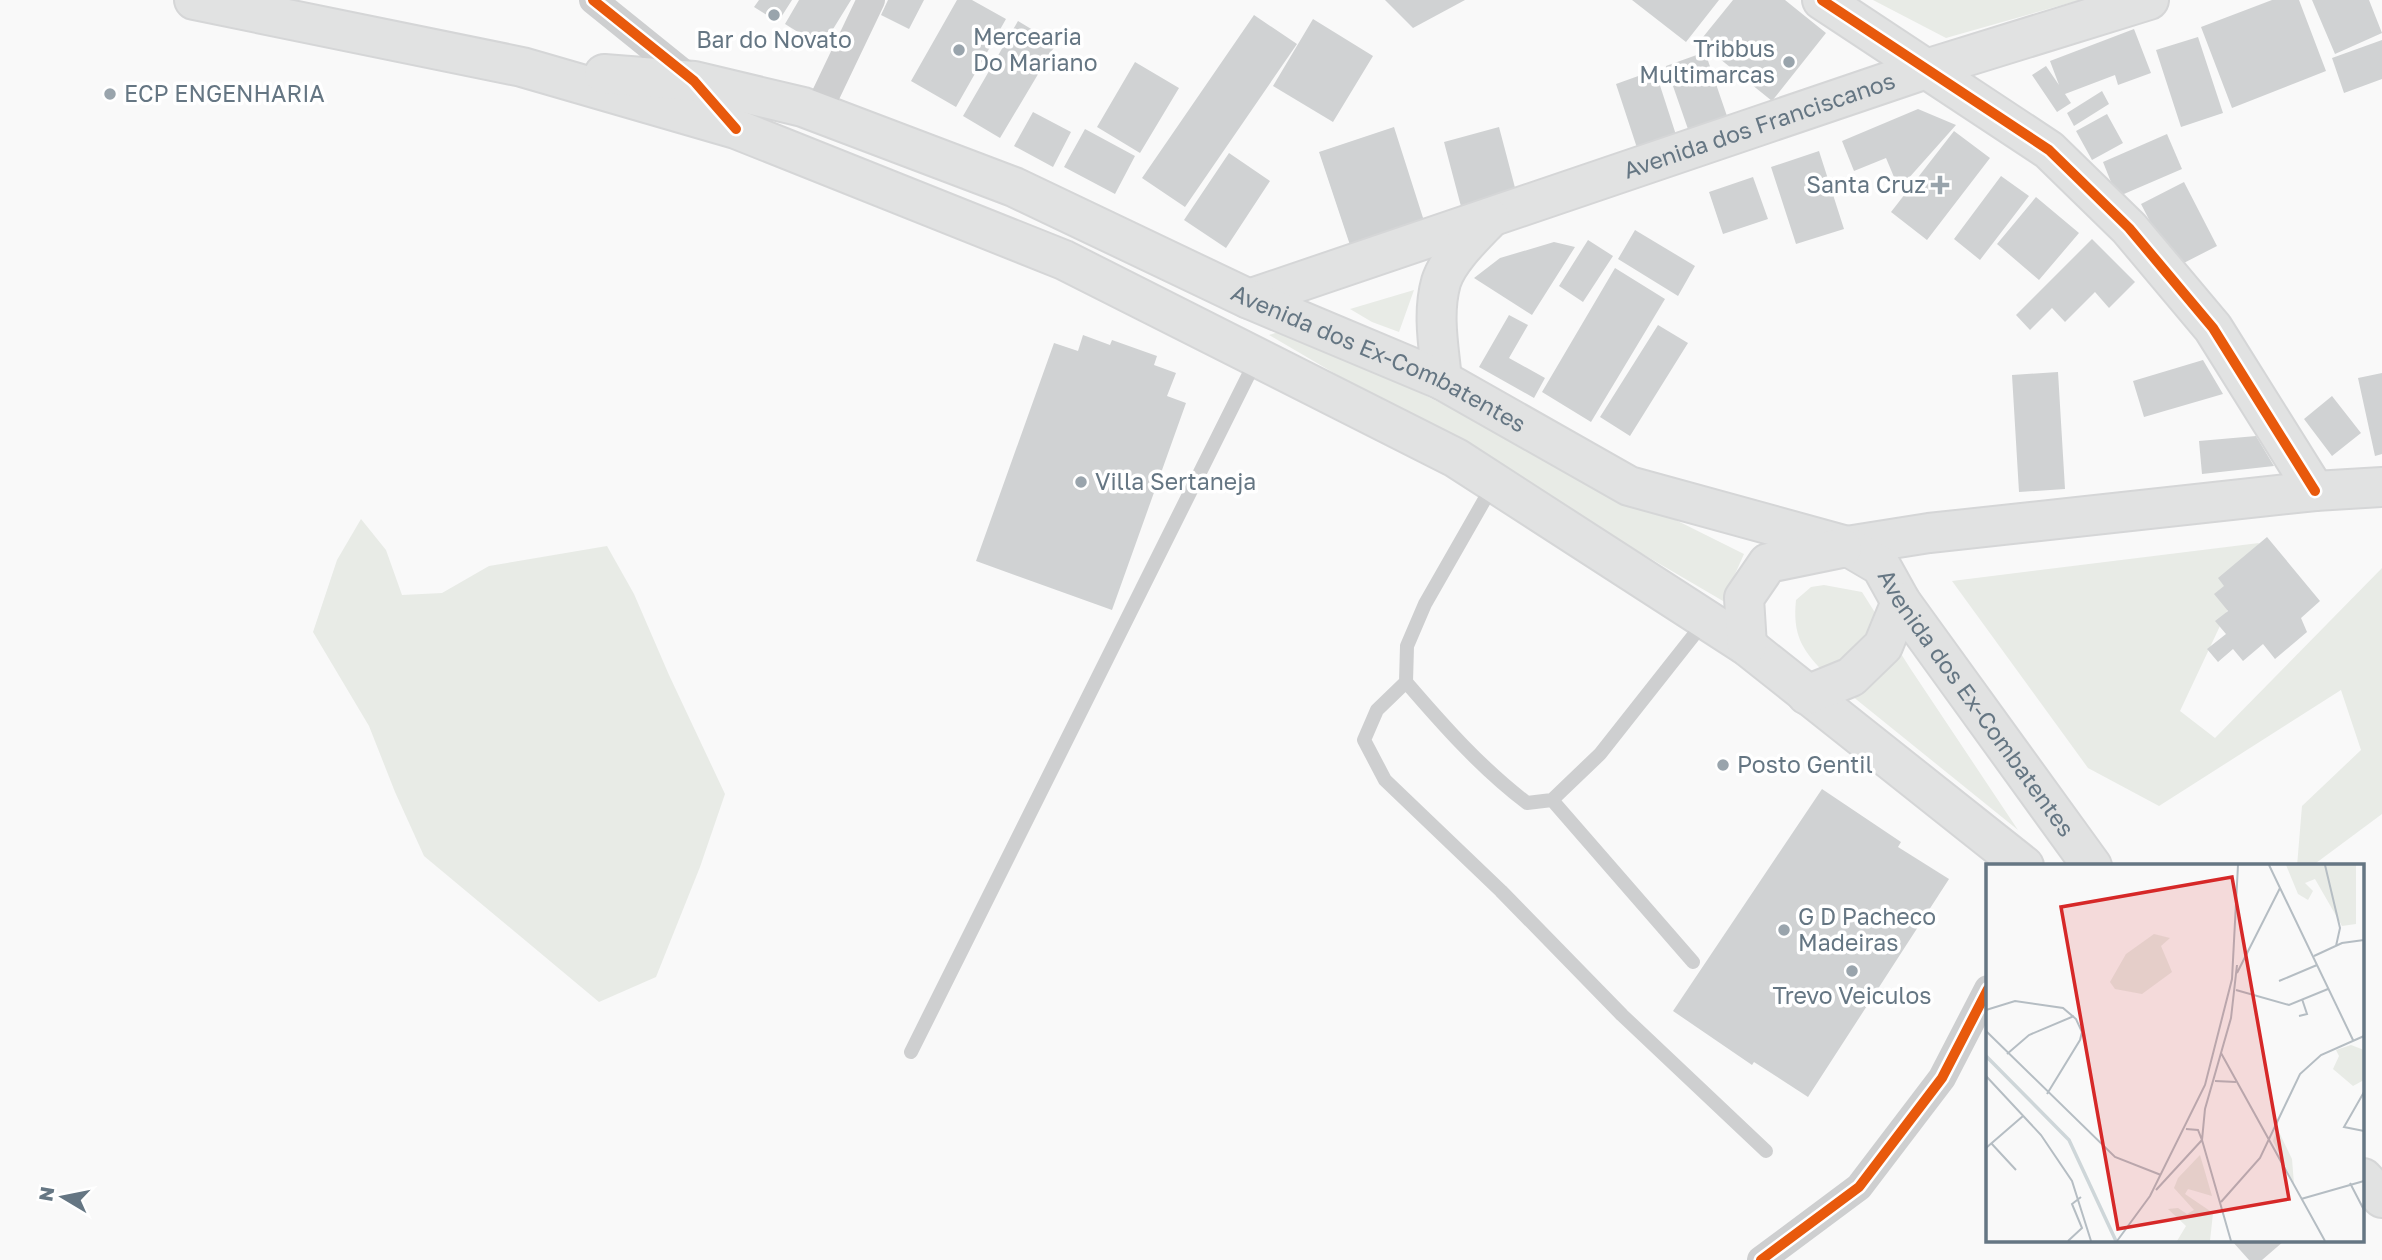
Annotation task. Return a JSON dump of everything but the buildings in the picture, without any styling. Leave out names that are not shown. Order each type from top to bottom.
[{"type":"main road","name":"Avenida dos Ex-Combatentes","points":[[194,0],[522,67],[736,130],[1064,260],[1456,458],[1746,646],[2021,864]]},
{"type":"main road","points":[[1822,0],[2049,150],[2129,228],[2213,328],[2315,491]]},
{"type":"main road","name":"Avenida dos Franciscanos","points":[[1249,299],[1926,69],[2149,0]]},
{"type":"main road","name":"Avenida dos Ex-Combatentes","points":[[522,67],[694,81],[818,111],[1014,187],[1249,299],[1442,380],[1629,486],[1847,547],[1881,566],[1901,602],[2091,864]]},
{"type":"main road","name":"Avenida dos Franciscanos","points":[[1442,380],[1436,321],[1441,281],[1460,250],[1490,217]]},
{"type":"main road","points":[[1064,260],[1204,301],[1249,299]]},
{"type":"main road","points":[[1746,646],[1744,598],[1768,563],[1929,533],[2315,491],[2382,487]]},
{"type":"main road","points":[[1807,695],[1851,677],[1883,646],[1901,602]]},
{"type":"main road","points":[[2364,1179],[2382,1198]]},
{"type":"street","points":[[593,0],[694,81],[736,130]]},
{"type":"street","points":[[818,111],[871,0]]},
{"type":"street","points":[[1761,1260],[1860,1187],[1942,1078],[1986,993]]},
{"type":"lane","points":[[912,1052],[1256,359]]},
{"type":"lane","points":[[1494,482],[1420,614],[1407,646],[1406,682],[1448,730],[1502,784],[1527,803],[1552,800],[1600,754],[1705,620]]},
{"type":"lane","points":[[1406,682],[1377,710],[1364,740],[1385,779],[1501,891],[1622,1015],[1766,1151]]},
{"type":"lane","points":[[1552,800],[1693,962]]},
{"type":"shaded area","points":[[1873,0],[2080,0],[1946,38]]},
{"type":"shaded area","points":[[1414,290],[1399,332],[1372,322],[1350,309]]},
{"type":"shaded area","points":[[1290,328],[1744,554],[1723,601],[1269,335]]},
{"type":"shaded area","points":[[361,519],[386,550],[402,595],[442,593],[489,566],[607,546],[634,594],[725,794],[700,867],[656,977],[599,1002],[424,856],[369,726],[313,632],[337,560]]},
{"type":"shaded area","points":[[2259,543],[2180,711],[2215,738],[2382,568],[2382,814],[2315,864],[2297,864],[2302,806],[2361,750],[2341,690],[2159,806],[2088,768],[1952,581]]},
{"type":"shaded area","points":[[1824,585],[1862,592],[2018,830],[1831,679],[1807,653],[1798,635],[1796,600],[1811,587]]},
{"type":"cycle path","points":[[593,0],[694,81],[736,129]]},
{"type":"cycle path","points":[[1822,0],[2049,150],[2129,228],[2213,328],[2315,491]]},
{"type":"cycle path","points":[[1761,1260],[1859,1187],[1942,1078],[1986,993]]},
{"type":"place","name":"Bar do Novato","points":[[774,15]]},
{"type":"place","name":"Mercearia Do Mariano","points":[[959,50]]},
{"type":"place","name":"Tribbus Multimarcas","points":[[1789,62]]},
{"type":"place","name":"ECP ENGENHARIA","points":[[110,94]]},
{"type":"place","name":"Santa Cruz","points":[[1940,185]]},
{"type":"place","name":"Villa Sertaneja","points":[[1081,482]]},
{"type":"place","name":"Posto Gentil","points":[[1723,765]]},
{"type":"place","name":"G D Pacheco Madeiras","points":[[1784,930]]},
{"type":"place","name":"Trevo Veiculos","points":[[1852,971]]}]
